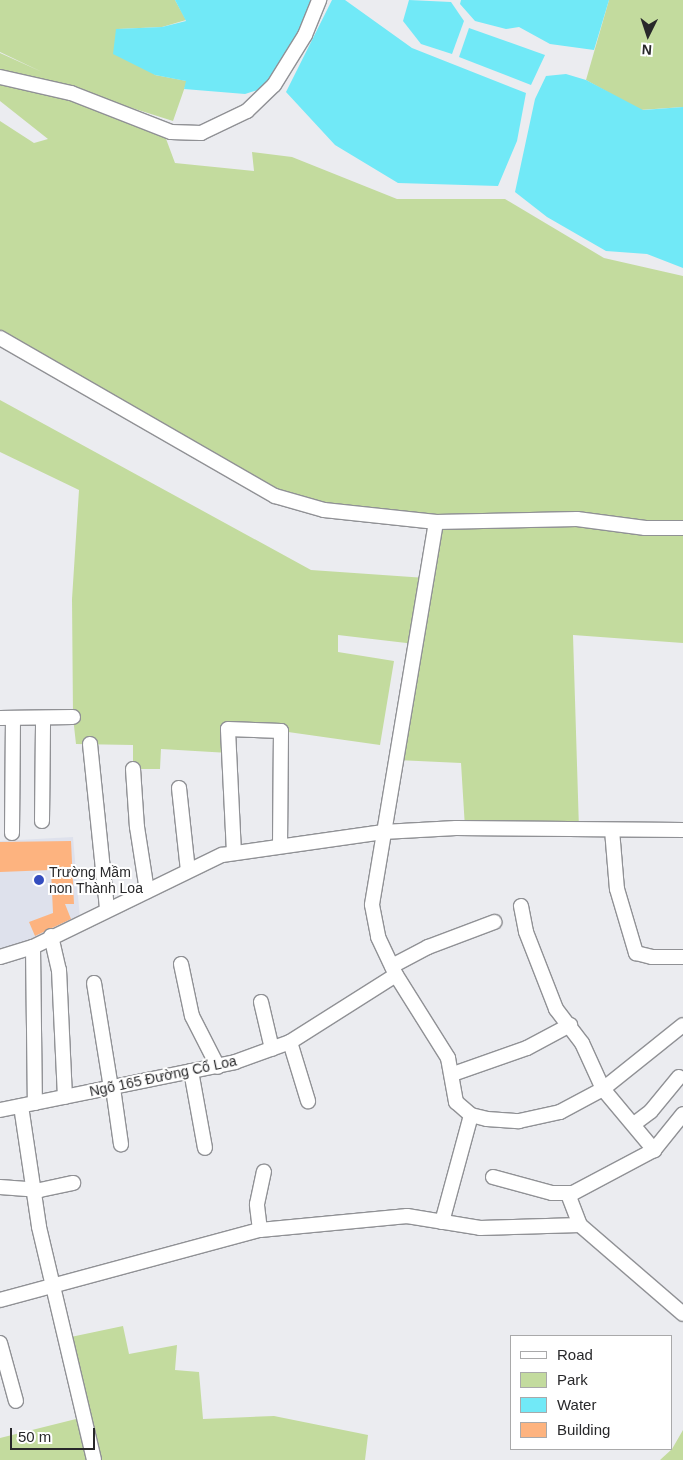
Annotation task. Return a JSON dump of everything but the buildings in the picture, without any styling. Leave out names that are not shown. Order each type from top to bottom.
[{"type":"street","points":[[0,76],[71,94],[171,132],[201,133],[246,111],[274,85],[305,35],[319,0]]},
{"type":"street","points":[[0,338],[275,496],[324,510],[436,522],[577,519],[645,528],[683,528]]},
{"type":"street","points":[[436,522],[372,905],[378,937],[394,970],[448,1058],[453,1074],[456,1102],[471,1115],[519,1121],[560,1112],[603,1089],[683,1025]]},
{"type":"street","points":[[12,833],[6,718],[73,717]]},
{"type":"street","points":[[42,821],[43,718]]},
{"type":"street","points":[[234,854],[228,729],[281,731],[280,846]]},
{"type":"street","points":[[90,744],[107,909]]},
{"type":"street","points":[[133,769],[147,891]]},
{"type":"street","points":[[179,788],[180,826],[188,871]]},
{"type":"street","points":[[0,957],[33,947],[51,936],[222,855],[383,832],[456,828],[683,830]]},
{"type":"street","points":[[612,830],[617,890],[636,953],[652,957],[683,957]]},
{"type":"street","points":[[521,906],[526,932],[556,1009],[570,1025],[603,1089],[654,1150]]},
{"type":"street","name":"Ngõ 165 Đường Cổ Loa","points":[[0,1110],[218,1067],[272,1049],[290,1042],[428,947],[494,922]]},
{"type":"street","points":[[51,936],[59,970],[65,1097]]},
{"type":"street","points":[[33,947],[28,1105],[34,1190],[39,1227],[94,1460]]},
{"type":"street","points":[[181,964],[192,1016],[218,1067]]},
{"type":"street","points":[[94,984],[121,1144]]},
{"type":"street","points":[[261,1002],[272,1049]]},
{"type":"street","points":[[453,1074],[527,1048],[570,1025]]},
{"type":"street","points":[[290,1042],[308,1101]]},
{"type":"street","points":[[192,1071],[205,1148]]},
{"type":"street","points":[[634,1124],[651,1111],[679,1077]]},
{"type":"street","points":[[493,1177],[568,1194],[654,1150],[683,1114]]},
{"type":"street","points":[[442,1222],[471,1115]]},
{"type":"street","points":[[260,1230],[257,1204],[264,1172]]},
{"type":"street","points":[[0,1187],[34,1190],[73,1183]]},
{"type":"street","points":[[568,1194],[580,1226],[683,1314]]},
{"type":"street","points":[[0,1300],[260,1230],[407,1216],[480,1228],[580,1226]]},
{"type":"street","points":[[0,1343],[16,1401]]},
{"type":"shaded area","name":"Trường Mầm non Thành Loa","points":[[73,837],[80,919],[0,952],[0,841]]},
{"type":"green space","points":[[0,0],[175,0],[186,20],[162,27],[118,29],[155,75],[187,81],[173,121],[94,96],[162,128],[175,163],[254,171],[252,152],[292,157],[397,199],[505,199],[604,258],[683,276],[683,643],[573,635],[579,829],[465,828],[461,763],[397,760],[415,644],[338,635],[338,652],[394,661],[380,745],[281,731],[229,729],[229,753],[161,749],[160,769],[133,769],[133,745],[76,744],[73,717],[72,599],[79,490],[0,452],[0,400],[311,570],[426,578],[436,523],[275,496],[0,338],[0,121],[34,143],[48,139],[0,101],[0,53],[42,72],[0,52]]},
{"type":"green space","points":[[609,0],[683,0],[683,107],[640,110],[586,80]]},
{"type":"green space","points":[[123,1326],[129,1354],[177,1345],[175,1370],[199,1372],[203,1419],[274,1416],[368,1435],[365,1460],[0,1460],[0,1438],[84,1417],[66,1338]]},
{"type":"green space","points":[[683,1430],[683,1460],[660,1460],[673,1450]]},
{"type":"water","points":[[175,0],[319,0],[274,85],[245,94],[184,89],[186,81],[155,75],[113,54],[116,29],[162,27],[186,21]]},
{"type":"water","points":[[332,0],[345,0],[412,48],[526,93],[517,141],[498,186],[398,183],[335,145],[286,92]]},
{"type":"water","points":[[409,0],[451,2],[464,21],[452,54],[421,44],[403,21]]},
{"type":"water","points":[[461,0],[609,0],[594,50],[550,44],[519,27],[506,29],[475,21],[460,4]]},
{"type":"water","points":[[469,28],[545,55],[531,85],[459,57]]},
{"type":"water","points":[[566,74],[586,80],[643,110],[683,107],[683,268],[647,254],[606,251],[547,217],[515,192],[535,99],[546,76]]},
{"type":"place","name":"Trường Mầm non Thành Loa","points":[[39,880]]}]
